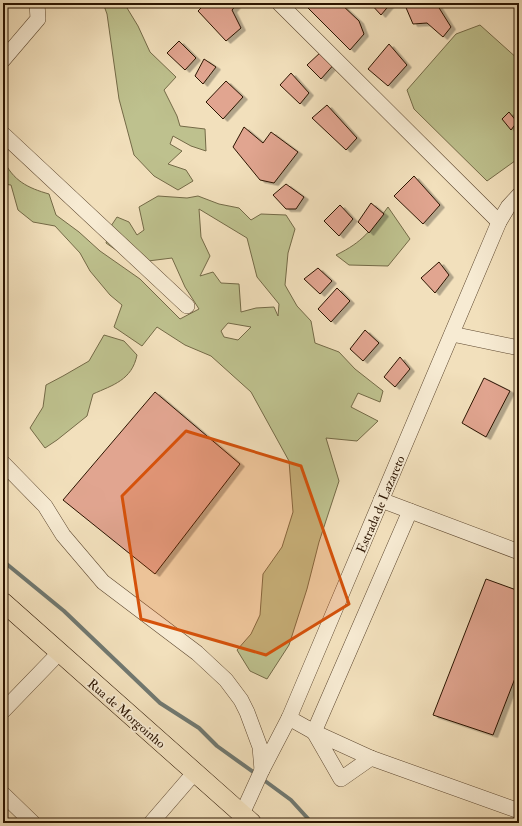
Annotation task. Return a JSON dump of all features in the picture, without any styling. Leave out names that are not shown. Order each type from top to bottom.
[{"type":"main road","name":"Rua de Morgoinho","points":[[3,602],[247,818]]},
{"type":"street","points":[[3,60],[38,19],[37,3]]},
{"type":"street","points":[[279,3],[499,222]]},
{"type":"street","points":[[3,134],[187,306]]},
{"type":"street","name":"Estrada de Lazareto","points":[[247,818],[262,770],[289,718],[499,222],[508,207],[519,195]]},
{"type":"street","points":[[452,334],[519,348]]},
{"type":"street","points":[[3,463],[45,506],[63,534],[102,582],[197,653],[226,680],[241,700],[247,712],[260,747],[262,770]]},
{"type":"street","points":[[381,500],[519,552]]},
{"type":"street","points":[[314,732],[410,511]]},
{"type":"street","points":[[3,710],[59,653]]},
{"type":"street","points":[[289,718],[314,732],[371,758],[519,811]]},
{"type":"street","points":[[314,732],[341,779],[371,758]]},
{"type":"street","points":[[152,823],[195,772]]},
{"type":"street","points":[[3,794],[33,823]]},
{"type":"highlighted area","points":[[186,431],[301,466],[349,604],[266,655],[141,619],[122,496]]},
{"type":"green space","points":[[103,3],[124,3],[138,26],[150,52],[176,77],[164,90],[177,116],[180,126],[205,129],[206,151],[191,146],[173,136],[170,144],[182,151],[168,164],[186,170],[193,181],[178,190],[154,176],[134,155],[119,99],[107,14]]},
{"type":"green space","points":[[480,25],[519,60],[519,158],[487,181],[414,109],[407,90],[456,34]]},
{"type":"green space","points":[[3,159],[11,173],[16,178],[34,189],[49,194],[56,215],[79,232],[100,251],[140,279],[180,319],[199,309],[185,287],[172,258],[148,261],[126,257],[106,243],[111,226],[117,217],[129,222],[137,235],[144,230],[139,207],[158,196],[187,198],[198,196],[219,204],[239,208],[251,220],[261,214],[286,215],[295,229],[288,253],[285,285],[297,306],[311,321],[315,343],[339,352],[355,369],[383,391],[380,402],[358,393],[351,407],[378,421],[357,441],[326,438],[339,481],[319,542],[307,589],[289,645],[267,679],[250,671],[237,650],[251,634],[260,615],[263,574],[282,547],[293,512],[289,461],[251,392],[211,356],[185,345],[157,327],[142,346],[114,327],[122,305],[110,295],[90,271],[80,253],[55,226],[33,222],[18,210],[11,185],[3,184]],"holes":[[[199,209],[247,238],[257,277],[279,304],[278,316],[274,307],[256,308],[241,312],[239,284],[221,283],[213,272],[200,276],[210,256],[201,237]],[[228,323],[251,327],[238,340],[224,337],[221,331]]]},
{"type":"green space","points":[[388,207],[410,239],[388,266],[349,265],[336,255],[366,235]]},
{"type":"green space","points":[[104,335],[124,341],[137,355],[131,370],[121,380],[108,388],[93,394],[87,416],[45,448],[30,428],[43,407],[46,385],[89,361]]},
{"type":"building","points":[[206,3],[238,3],[232,10],[241,28],[226,41],[198,11]]},
{"type":"building","points":[[303,3],[340,3],[359,21],[364,34],[350,50]]},
{"type":"building","points":[[370,3],[391,3],[381,15]]},
{"type":"building","points":[[404,3],[436,3],[451,27],[443,37],[427,23],[413,24]]},
{"type":"building","points":[[179,41],[196,58],[185,70],[167,53]]},
{"type":"building","points":[[389,44],[407,65],[388,86],[368,69]]},
{"type":"building","points":[[322,51],[336,62],[321,79],[307,65]]},
{"type":"building","points":[[204,59],[216,67],[203,84],[195,76]]},
{"type":"building","points":[[291,73],[309,93],[300,104],[280,85]]},
{"type":"building","points":[[226,81],[243,97],[223,119],[206,102]]},
{"type":"building","points":[[327,105],[357,138],[346,150],[312,118]]},
{"type":"building","points":[[509,112],[517,122],[511,130],[502,119]]},
{"type":"building","points":[[244,127],[263,143],[271,132],[298,152],[274,183],[260,180],[233,147]]},
{"type":"building","points":[[414,176],[440,205],[423,224],[394,196]]},
{"type":"building","points":[[286,184],[304,197],[296,209],[286,209],[273,195]]},
{"type":"building","points":[[371,203],[384,214],[369,233],[358,222]]},
{"type":"building","points":[[340,205],[353,219],[339,236],[324,221]]},
{"type":"building","points":[[439,262],[449,275],[435,293],[421,278]]},
{"type":"building","points":[[318,268],[332,281],[320,294],[304,279]]},
{"type":"building","points":[[337,288],[350,301],[331,322],[318,309]]},
{"type":"building","points":[[365,330],[379,343],[363,361],[350,349]]},
{"type":"building","points":[[400,357],[410,369],[395,387],[384,377]]},
{"type":"building","points":[[484,378],[510,391],[486,437],[462,423]]},
{"type":"building","points":[[155,392],[240,464],[155,574],[63,500]]},
{"type":"building","points":[[486,579],[519,591],[519,668],[493,735],[433,715]]},
{"type":"waterway","points":[[3,561],[64,611],[160,703],[199,728],[217,746],[256,774]]},
{"type":"waterway","points":[[261,778],[291,800],[312,823]]}]
